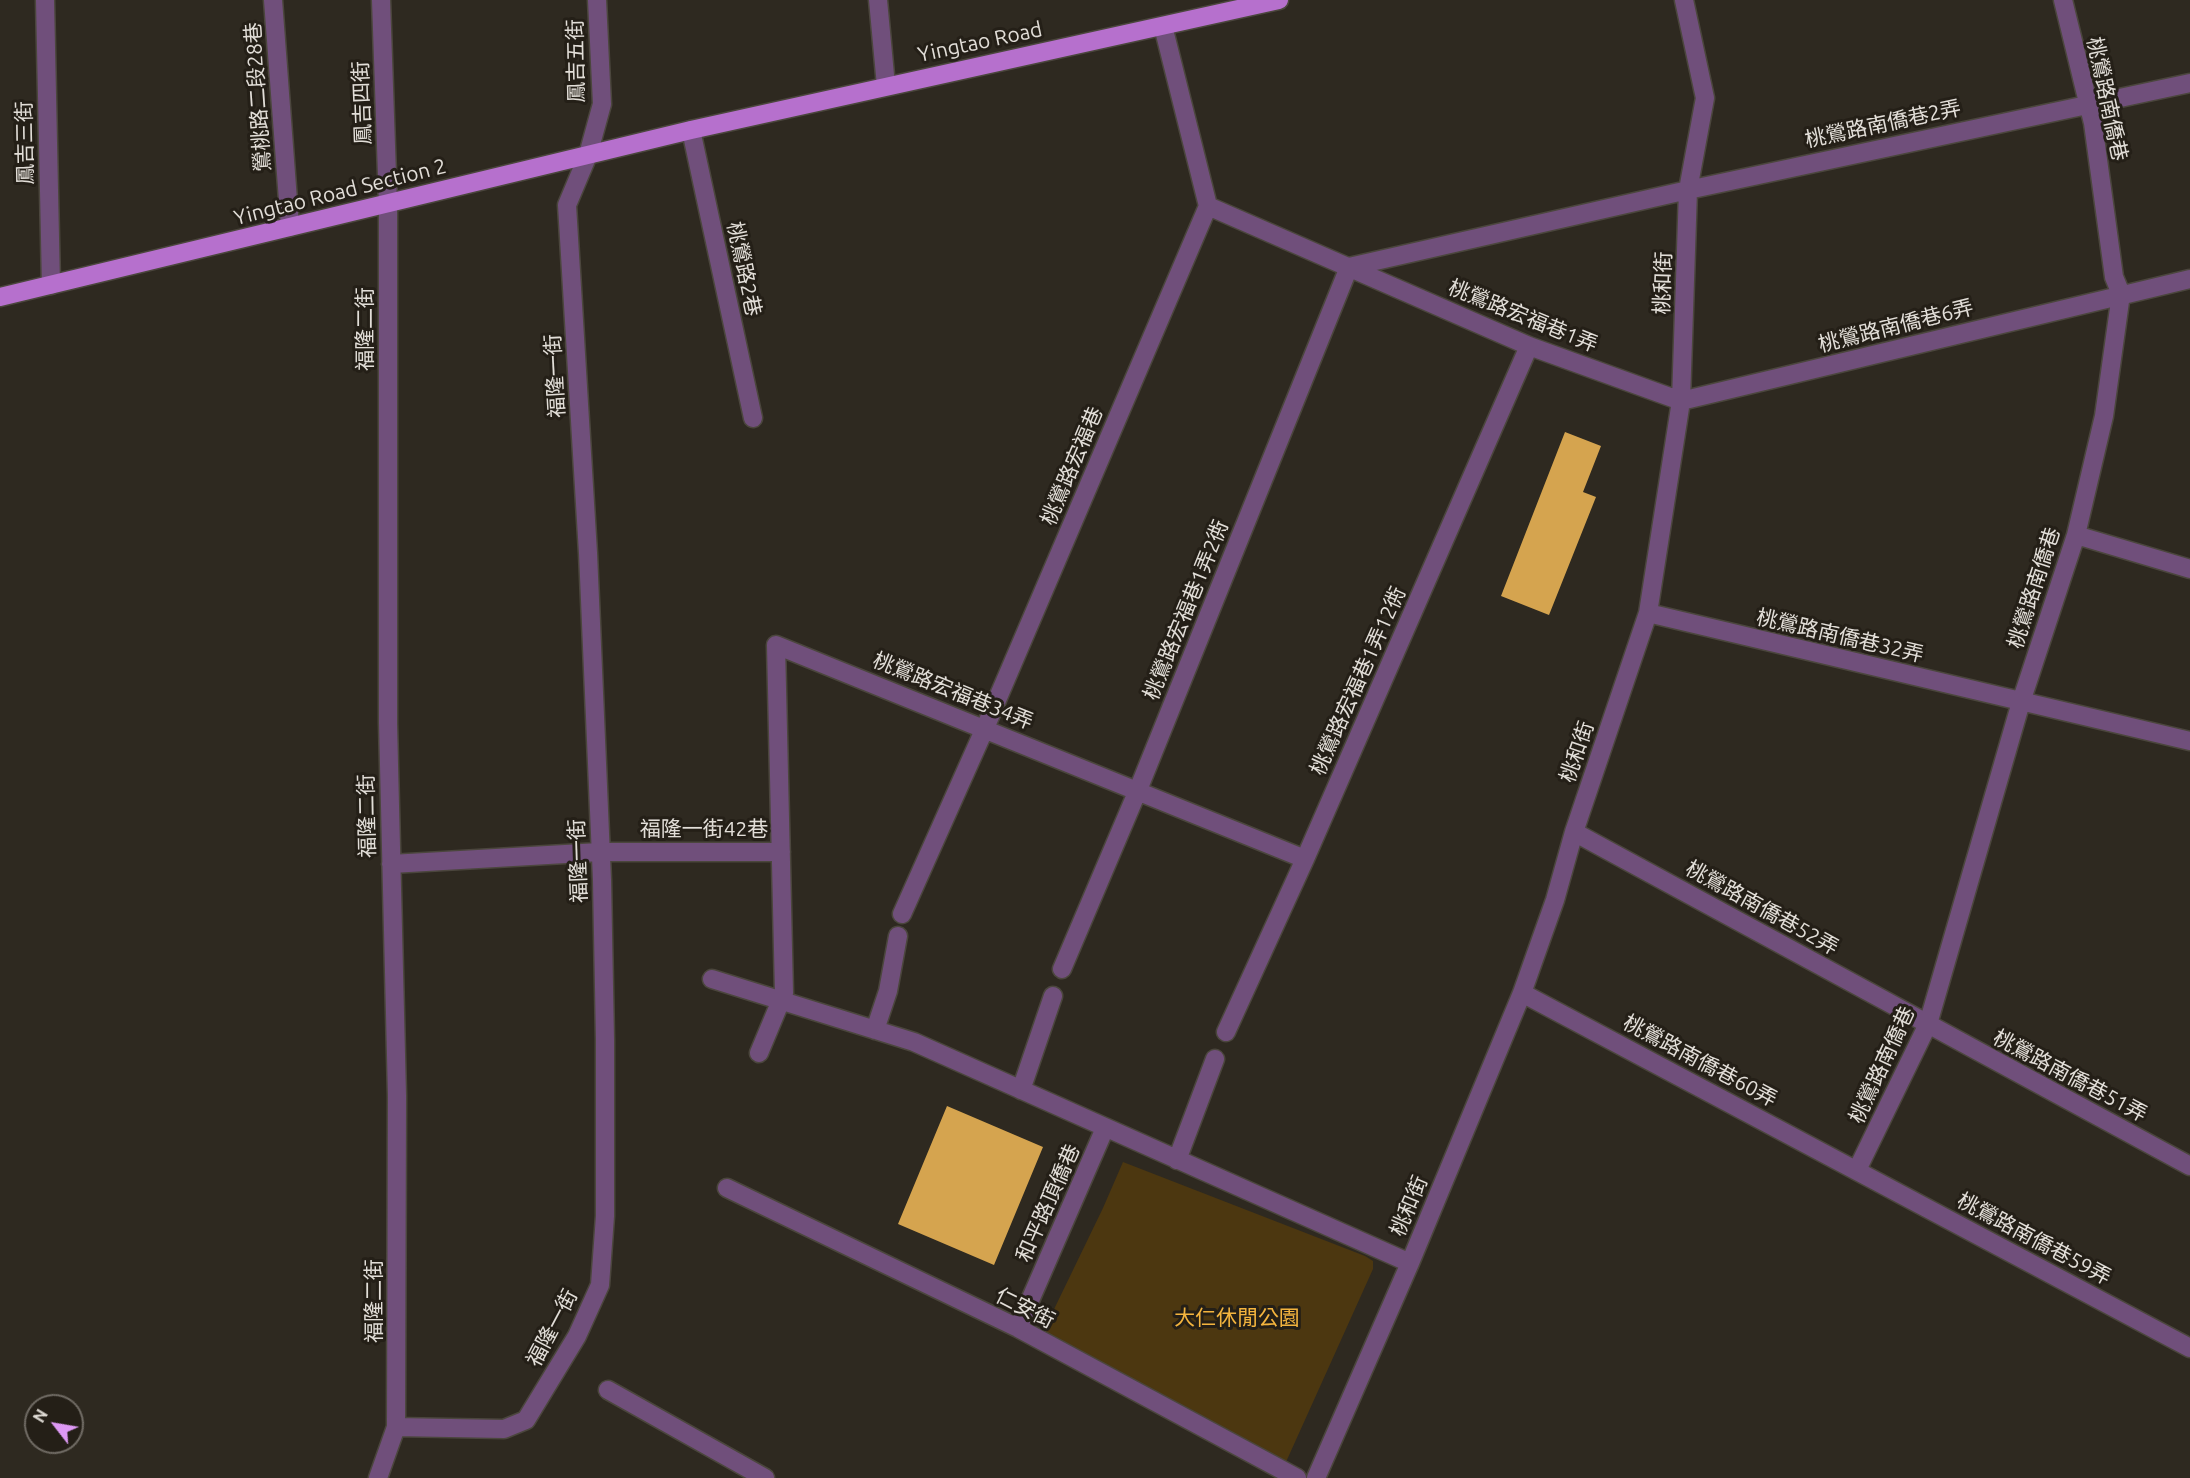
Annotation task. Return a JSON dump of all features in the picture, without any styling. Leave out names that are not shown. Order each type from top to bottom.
[{"type":"main road","name":"Yingtao Road","points":[[691,130],[1279,0]]},
{"type":"main road","name":"Yingtao Road Section 2","points":[[0,297],[691,130]]},
{"type":"street","name":"鳳吉三街","points":[[45,0],[51,285]]},
{"type":"street","name":"鶯桃路二段28巷","points":[[273,0],[290,227]]},
{"type":"street","name":"鳳吉四街","points":[[381,0],[388,204]]},
{"type":"street","name":"鳳吉五街","points":[[588,155],[602,104],[597,0]]},
{"type":"street","points":[[878,0],[886,86]]},
{"type":"street","name":"桃和街","points":[[1316,1478],[1410,1263],[1522,993],[1555,900],[1574,832],[1648,613],[1681,401],[1688,190],[1705,98],[1684,0]]},
{"type":"street","name":"桃鶯路南僑巷","points":[[1857,1170],[1928,1024],[2021,702],[2076,535],[2104,416],[2121,294],[2114,277],[2092,123],[2063,0]]},
{"type":"street","points":[[1163,26],[1208,206]]},
{"type":"street","name":"桃鶯路南僑巷2弄","points":[[1688,190],[2190,83]]},
{"type":"street","name":"桃鶯路2巷","points":[[691,130],[753,418]]},
{"type":"street","name":"福隆一街","points":[[396,1427],[504,1429],[526,1420],[577,1336],[600,1285],[605,1216],[605,1040],[600,852],[588,553],[567,205],[588,155]]},
{"type":"street","name":"桃鶯路宏福巷1弄","points":[[1349,267],[1688,190]]},
{"type":"street","name":"福隆二街","points":[[378,1478],[396,1427],[397,1096],[388,723],[388,204]]},
{"type":"street","name":"桃鶯路宏福巷1弄","points":[[1208,206],[1529,346],[1681,401]]},
{"type":"street","name":"桃鶯路宏福巷","points":[[903,914],[1208,206]]},
{"type":"street","name":"桃鶯路宏福巷1弄2衖","points":[[1062,969],[1138,790],[1349,267]]},
{"type":"street","name":"桃鶯路南僑巷6弄","points":[[1681,401],[2190,279]]},
{"type":"street","name":"桃鶯路宏福巷1弄12衖","points":[[1226,1032],[1305,859],[1529,346]]},
{"type":"street","points":[[2076,535],[2190,569]]},
{"type":"street","name":"桃鶯路南僑巷32弄","points":[[1648,613],[2190,741]]},
{"type":"street","name":"桃鶯路宏福巷34弄","points":[[781,852],[776,645],[1305,859]]},
{"type":"street","name":"桃鶯路南僑巷52弄","points":[[1574,832],[1928,1024]]},
{"type":"street","name":"福隆一街42巷","points":[[391,864],[600,852],[781,852],[784,993],[759,1053]]},
{"type":"street","points":[[875,1030],[888,991],[898,936]]},
{"type":"street","points":[[712,979],[914,1042],[1410,1263]]},
{"type":"street","name":"桃鶯路南僑巷60弄","points":[[1522,993],[1857,1170]]},
{"type":"street","points":[[1021,1090],[1053,996]]},
{"type":"street","name":"桃鶯路南僑巷51弄","points":[[1928,1024],[2190,1166]]},
{"type":"street","points":[[1177,1160],[1215,1059]]},
{"type":"street","name":"和平路頂僑巷","points":[[1017,1328],[1105,1128]]},
{"type":"street","name":"桃鶯路南僑巷59弄","points":[[1857,1170],[2190,1348]]},
{"type":"street","name":"仁安街","points":[[727,1188],[1017,1328],[1297,1478]]},
{"type":"street","points":[[608,1390],[765,1478]]},
{"type":"green space","name":"大仁休閒公園","points":[[1123,1162],[1373,1261],[1373,1269],[1286,1462],[1043,1332]]},
{"type":"building","points":[[1565,432],[1601,446],[1583,492],[1596,497],[1549,615],[1501,596]]},
{"type":"building","points":[[947,1106],[1043,1147],[994,1265],[898,1224]]}]
